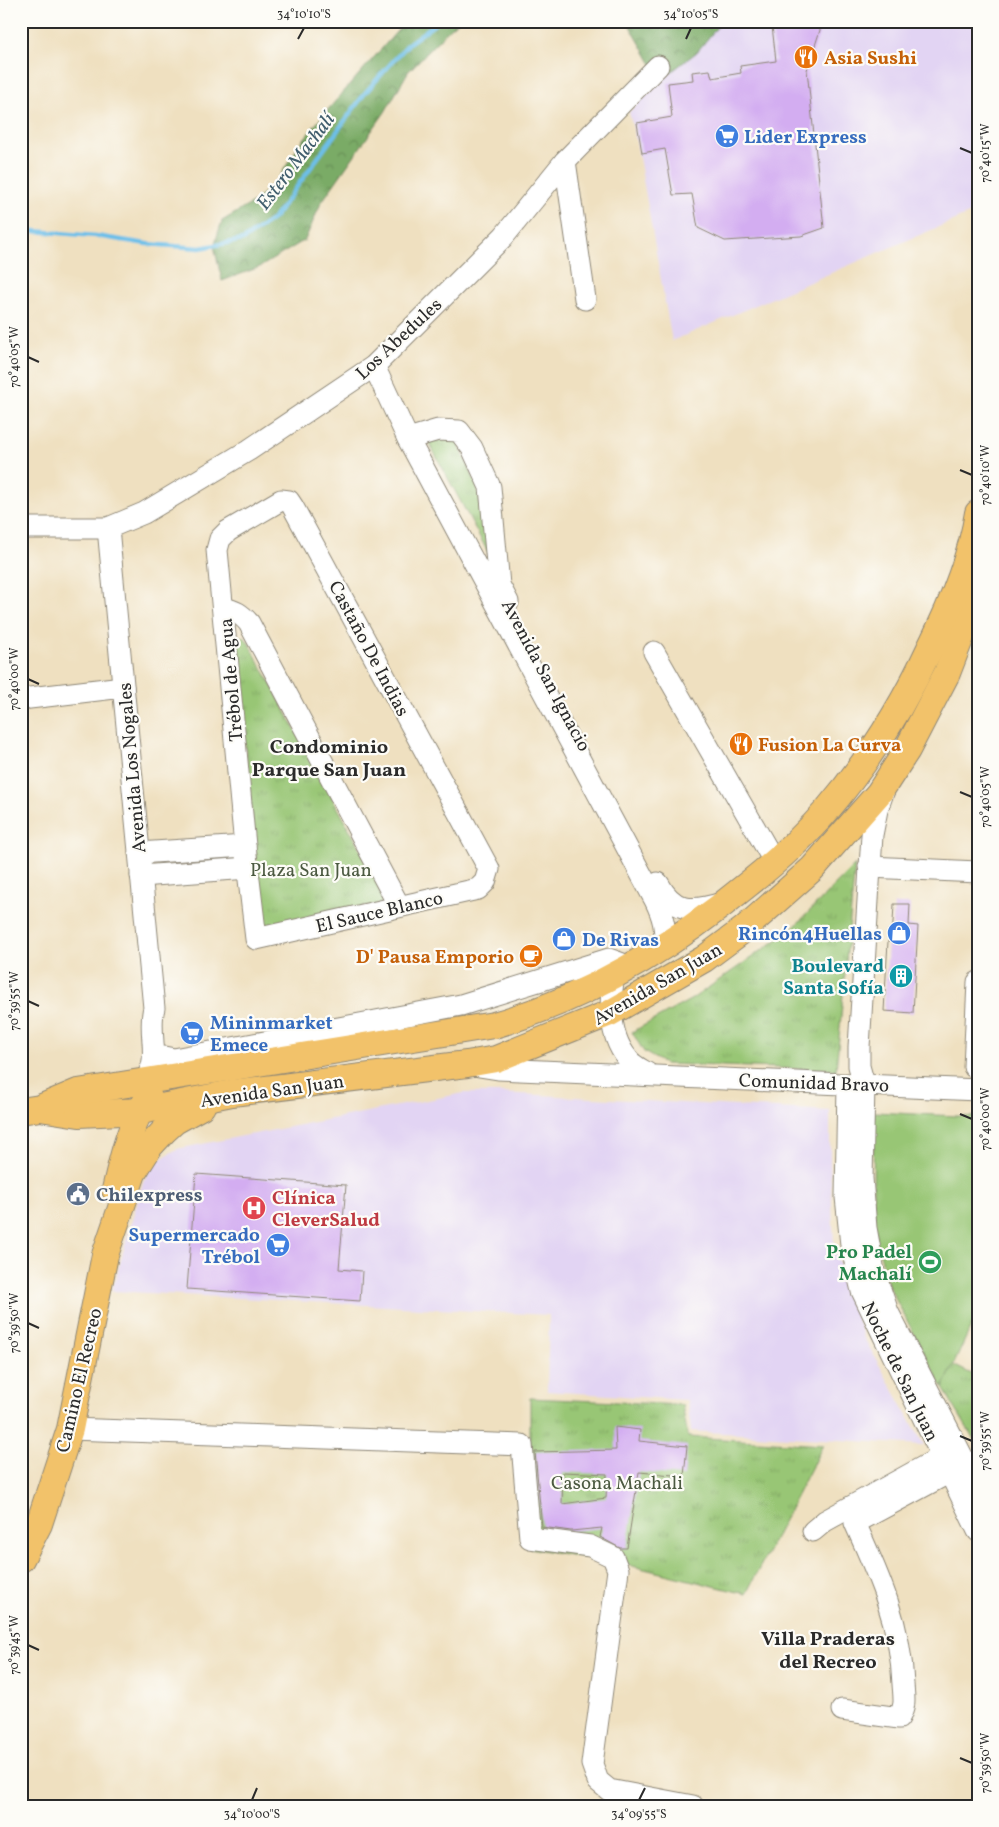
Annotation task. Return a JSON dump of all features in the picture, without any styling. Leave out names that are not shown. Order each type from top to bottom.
[{"type":"main road","name":"Avenida San Juan","points":[[31,1110],[78,1092],[145,1080],[179,1068],[494,1025],[517,1019],[555,1004],[622,971],[665,947],[727,902],[794,845],[827,810],[859,769],[891,721],[919,672],[940,627],[961,575],[978,513]]},
{"type":"main road","name":"Avenida San Juan","points":[[31,1110],[79,1114],[141,1111],[232,1093],[467,1064],[496,1058],[610,1013],[704,959],[743,930],[812,869],[879,793],[907,750],[947,673],[978,593]]},
{"type":"main road","name":"Camino El Recreo","points":[[21,1559],[39,1524],[70,1429],[105,1255],[107,1226],[124,1150],[146,1102],[179,1068]]},
{"type":"main road","name":"Camino El Recreo","points":[[105,1255],[133,1173],[150,1146],[175,1121],[191,1111],[232,1093]]},
{"type":"main road","points":[[79,1114],[103,1123],[115,1131],[124,1150]]},
{"type":"street","name":"Los Abedules","points":[[21,528],[108,528],[144,513],[250,450],[374,366],[504,236],[565,161],[658,66]]},
{"type":"street","points":[[565,161],[585,299]]},
{"type":"street","name":"Avenida San Ignacio","points":[[374,366],[408,439],[493,587],[582,753],[663,915],[666,928],[665,947]]},
{"type":"street","name":"Avenida San Ignacio","points":[[408,439],[438,430],[459,431],[472,448],[490,487],[493,587]]},
{"type":"street","name":"Trébol de Agua","points":[[256,939],[245,846],[224,608],[217,550],[223,534],[281,500],[289,501],[293,507]]},
{"type":"street","name":"Castaño De Indias","points":[[293,507],[489,868]]},
{"type":"street","name":"Avenida Los Nogales","points":[[108,528],[154,1008],[152,1015],[154,1047],[152,1067],[145,1080]]},
{"type":"street","points":[[224,608],[234,610],[249,623],[399,906]]},
{"type":"street","points":[[654,652],[775,862]]},
{"type":"street","points":[[21,699],[123,687]]},
{"type":"street","name":"Avenida San Ignacio","points":[[582,753],[665,896],[674,904],[686,908],[703,909],[727,902]]},
{"type":"street","name":"Noche de San Juan","points":[[893,770],[877,810],[869,867],[859,1066],[846,1197],[851,1245],[862,1291],[978,1531]]},
{"type":"street","points":[[139,853],[245,846]]},
{"type":"street","points":[[869,867],[978,872]]},
{"type":"street","points":[[141,876],[248,868]]},
{"type":"street","name":"El Sauce Blanco","points":[[256,939],[478,889],[485,882],[489,868]]},
{"type":"street","name":"Avenida San Juan","points":[[179,1068],[169,1059],[461,1004],[609,959],[622,971]]},
{"type":"street","points":[[622,971],[610,998],[610,1013],[617,1041],[628,1060],[650,1076]]},
{"type":"street","points":[[974,1067],[978,982]]},
{"type":"street","name":"Avenida Los Nogales","points":[[154,1008],[158,1014],[160,1046],[179,1068]]},
{"type":"street","name":"Comunidad Bravo","points":[[467,1064],[498,1068],[650,1076],[978,1090]]},
{"type":"street","points":[[856,1084],[866,1228],[874,1272],[888,1312],[978,1487]]},
{"type":"street","points":[[70,1429],[522,1444],[530,1538],[590,1546],[613,1557],[618,1570],[592,1764],[598,1781],[609,1790],[693,1806]]},
{"type":"street","points":[[813,1531],[826,1520],[847,1518],[946,1464]]},
{"type":"street","points":[[842,1710],[899,1718],[904,1708],[903,1670],[892,1613],[882,1583],[847,1518]]},
{"type":"shaded area","points":[[722,21],[974,21],[971,213],[672,341],[636,140],[629,112],[662,79],[697,52]]},
{"type":"shaded area","points":[[464,1093],[501,1093],[830,1111],[834,1247],[863,1336],[924,1445],[691,1431],[687,1400],[547,1391],[549,1315],[112,1291],[143,1182],[154,1163],[177,1149]]},
{"type":"green space","points":[[410,21],[459,21],[408,72],[385,112],[321,203],[305,240],[260,267],[222,281],[214,246],[222,221],[254,202],[278,179],[300,144],[324,114],[398,30]]},
{"type":"green space","points":[[627,21],[722,21],[697,52],[662,79]]},
{"type":"green space","points":[[456,439],[477,486],[490,556],[428,441]]},
{"type":"green space","name":"Plaza San Juan","points":[[239,637],[244,637],[248,642],[389,902],[267,928],[262,921],[235,640]]},
{"type":"green space","points":[[855,865],[836,1070],[665,1064],[644,1052],[632,1032],[692,999],[791,930]]},
{"type":"green space","name":"Pro Padel Machalí","points":[[874,1112],[978,1117],[978,1311],[943,1388],[888,1285],[876,1238],[873,1192]]},
{"type":"green space","points":[[953,1365],[978,1377],[978,1446],[943,1388]]},
{"type":"green space","name":"Casona Machali","points":[[530,1398],[682,1405],[688,1437],[823,1445],[746,1594],[624,1564],[530,1548]]},
{"type":"building","name":"Lider Express","points":[[780,21],[823,21],[807,70],[824,228],[801,236],[725,241],[698,228],[692,194],[673,195],[665,149],[642,153],[637,123],[672,117],[668,83],[693,80],[692,72],[710,70],[712,78],[741,73],[740,66],[776,61],[772,26]]},
{"type":"building","name":"Boulevard Santa Sofía","points":[[894,904],[910,904],[909,925],[918,926],[913,1013],[884,1011],[888,941],[892,941]]},
{"type":"building","points":[[196,1174],[346,1185],[339,1269],[362,1271],[360,1301],[187,1289]]},
{"type":"building","points":[[615,1427],[640,1430],[639,1441],[687,1446],[684,1476],[639,1472],[627,1548],[620,1548],[600,1537],[602,1528],[571,1531],[542,1527],[535,1452],[616,1450]],"holes":[[[563,1472],[607,1474],[606,1498],[562,1504]]]},
{"type":"waterway","name":"Estero Machalí","points":[[21,230],[96,236],[147,244],[200,248],[243,240],[274,218],[365,93],[409,43],[439,21]]},
{"type":"place","name":"Asia Sushi","points":[[806,57]]},
{"type":"place","name":"Lider Express","points":[[727,136]]},
{"type":"place","name":"Fusion La Curva","points":[[741,744]]},
{"type":"place","name":"Rincón4Huellas","points":[[899,933]]},
{"type":"place","name":"De Rivas","points":[[564,939]]},
{"type":"place","name":"D' Pausa Emporio","points":[[531,956]]},
{"type":"place","name":"Boulevard Santa Sofía","points":[[901,976]]},
{"type":"place","name":"Mininmarket Emece","points":[[192,1033]]},
{"type":"place","name":"Chilexpress","points":[[78,1194]]},
{"type":"place","name":"Clínica CleverSalud","points":[[254,1208]]},
{"type":"place","name":"Supermercado Trébol","points":[[278,1245]]},
{"type":"place","name":"Pro Padel Machalí","points":[[930,1262]]},
{"type":"district","name":"Condominio Parque San Juan","points":[[329,758]]},
{"type":"district","name":"Villa Praderas del Recreo","points":[[828,1650]]}]
